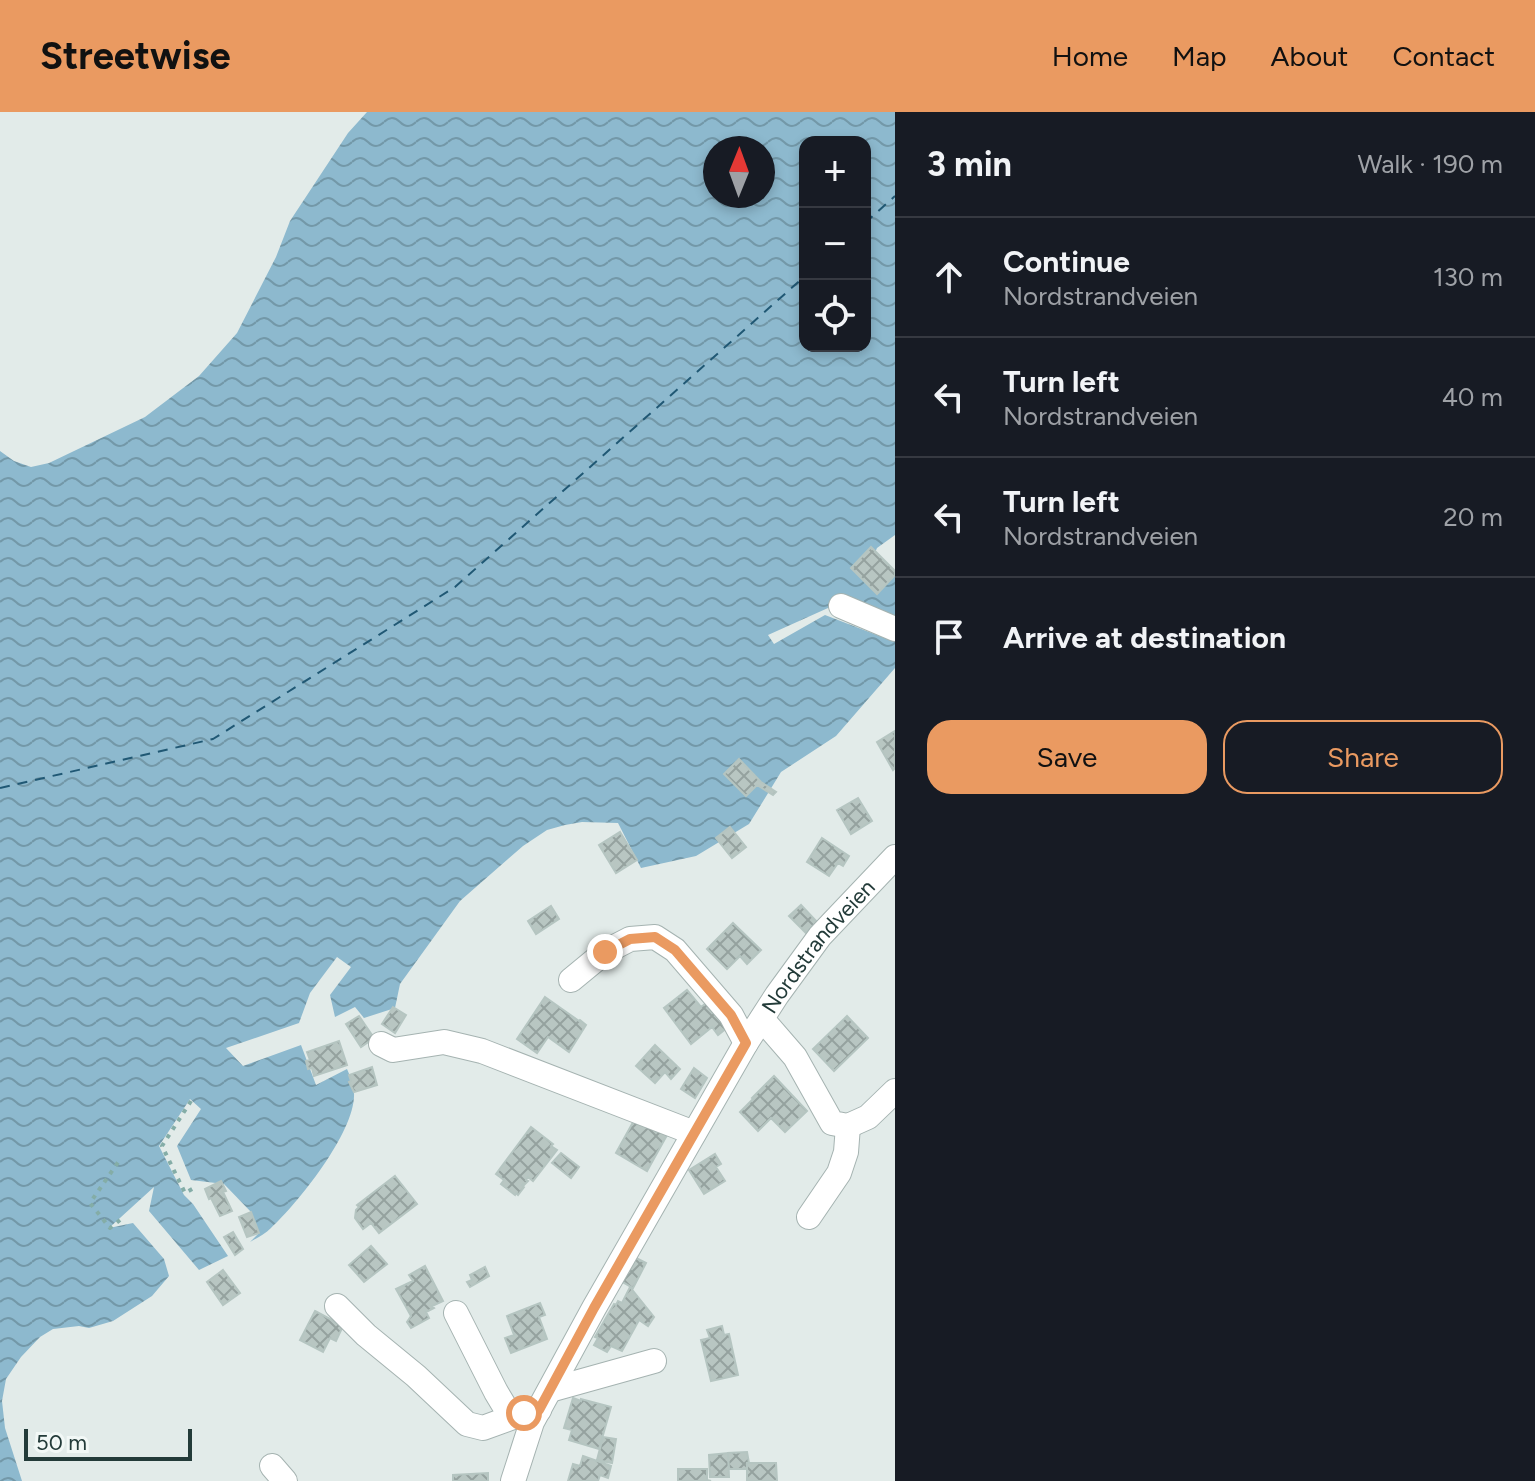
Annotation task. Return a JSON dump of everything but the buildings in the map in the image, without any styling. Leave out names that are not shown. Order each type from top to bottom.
[{"type":"street","points":[[841,606],[895,629]]},
{"type":"street","name":"Nordstrandveien","points":[[513,1481],[532,1422],[746,1043],[820,936],[895,857]]},
{"type":"street","name":"Nordstrandveien","points":[[571,980],[605,952],[630,939],[655,937],[675,950],[731,1015],[746,1043]]},
{"type":"street","points":[[762,1019],[795,1057],[832,1123],[848,1126],[868,1117],[895,1091]]},
{"type":"street","points":[[381,1044],[393,1050],[444,1042],[482,1051],[694,1133]]},
{"type":"street","points":[[809,1217],[839,1173],[846,1152],[848,1126]]},
{"type":"street","points":[[337,1306],[467,1424],[483,1428],[544,1400],[654,1361]]},
{"type":"street","points":[[456,1313],[511,1417]]},
{"type":"path","points":[[191,1101],[162,1146],[185,1193],[196,1187]]},
{"type":"path","points":[[120,1220],[110,1228],[90,1203],[121,1158]]},
{"type":"water","points":[[367,112],[895,112],[895,535],[877,548],[874,555],[895,571],[895,628],[828,608],[768,635],[774,644],[825,615],[895,642],[895,668],[836,736],[781,772],[749,824],[696,856],[641,868],[618,823],[582,822],[547,830],[523,846],[460,901],[400,984],[395,1008],[364,1018],[355,1007],[335,1017],[330,995],[351,967],[337,957],[310,993],[299,1023],[226,1048],[243,1066],[301,1045],[316,1085],[347,1069],[354,1090],[346,1127],[310,1184],[282,1217],[250,1242],[259,1233],[251,1212],[224,1184],[191,1180],[177,1146],[201,1109],[190,1099],[159,1146],[184,1195],[228,1256],[199,1270],[149,1211],[154,1187],[109,1228],[133,1223],[164,1259],[169,1276],[152,1296],[113,1321],[89,1328],[53,1329],[40,1337],[21,1357],[6,1379],[2,1401],[5,1428],[22,1481],[0,1481],[0,451],[14,461],[31,467],[49,463],[145,417],[199,376],[237,333],[276,257],[290,221],[348,133]]},
{"type":"ferry route","points":[[871,218],[895,196]]},
{"type":"ferry route","points":[[0,788],[213,739],[455,587],[800,280]]},
{"type":"route","points":[[524,1413],[539,1410],[746,1043],[731,1015],[675,950],[655,937],[630,939],[605,952]]}]
